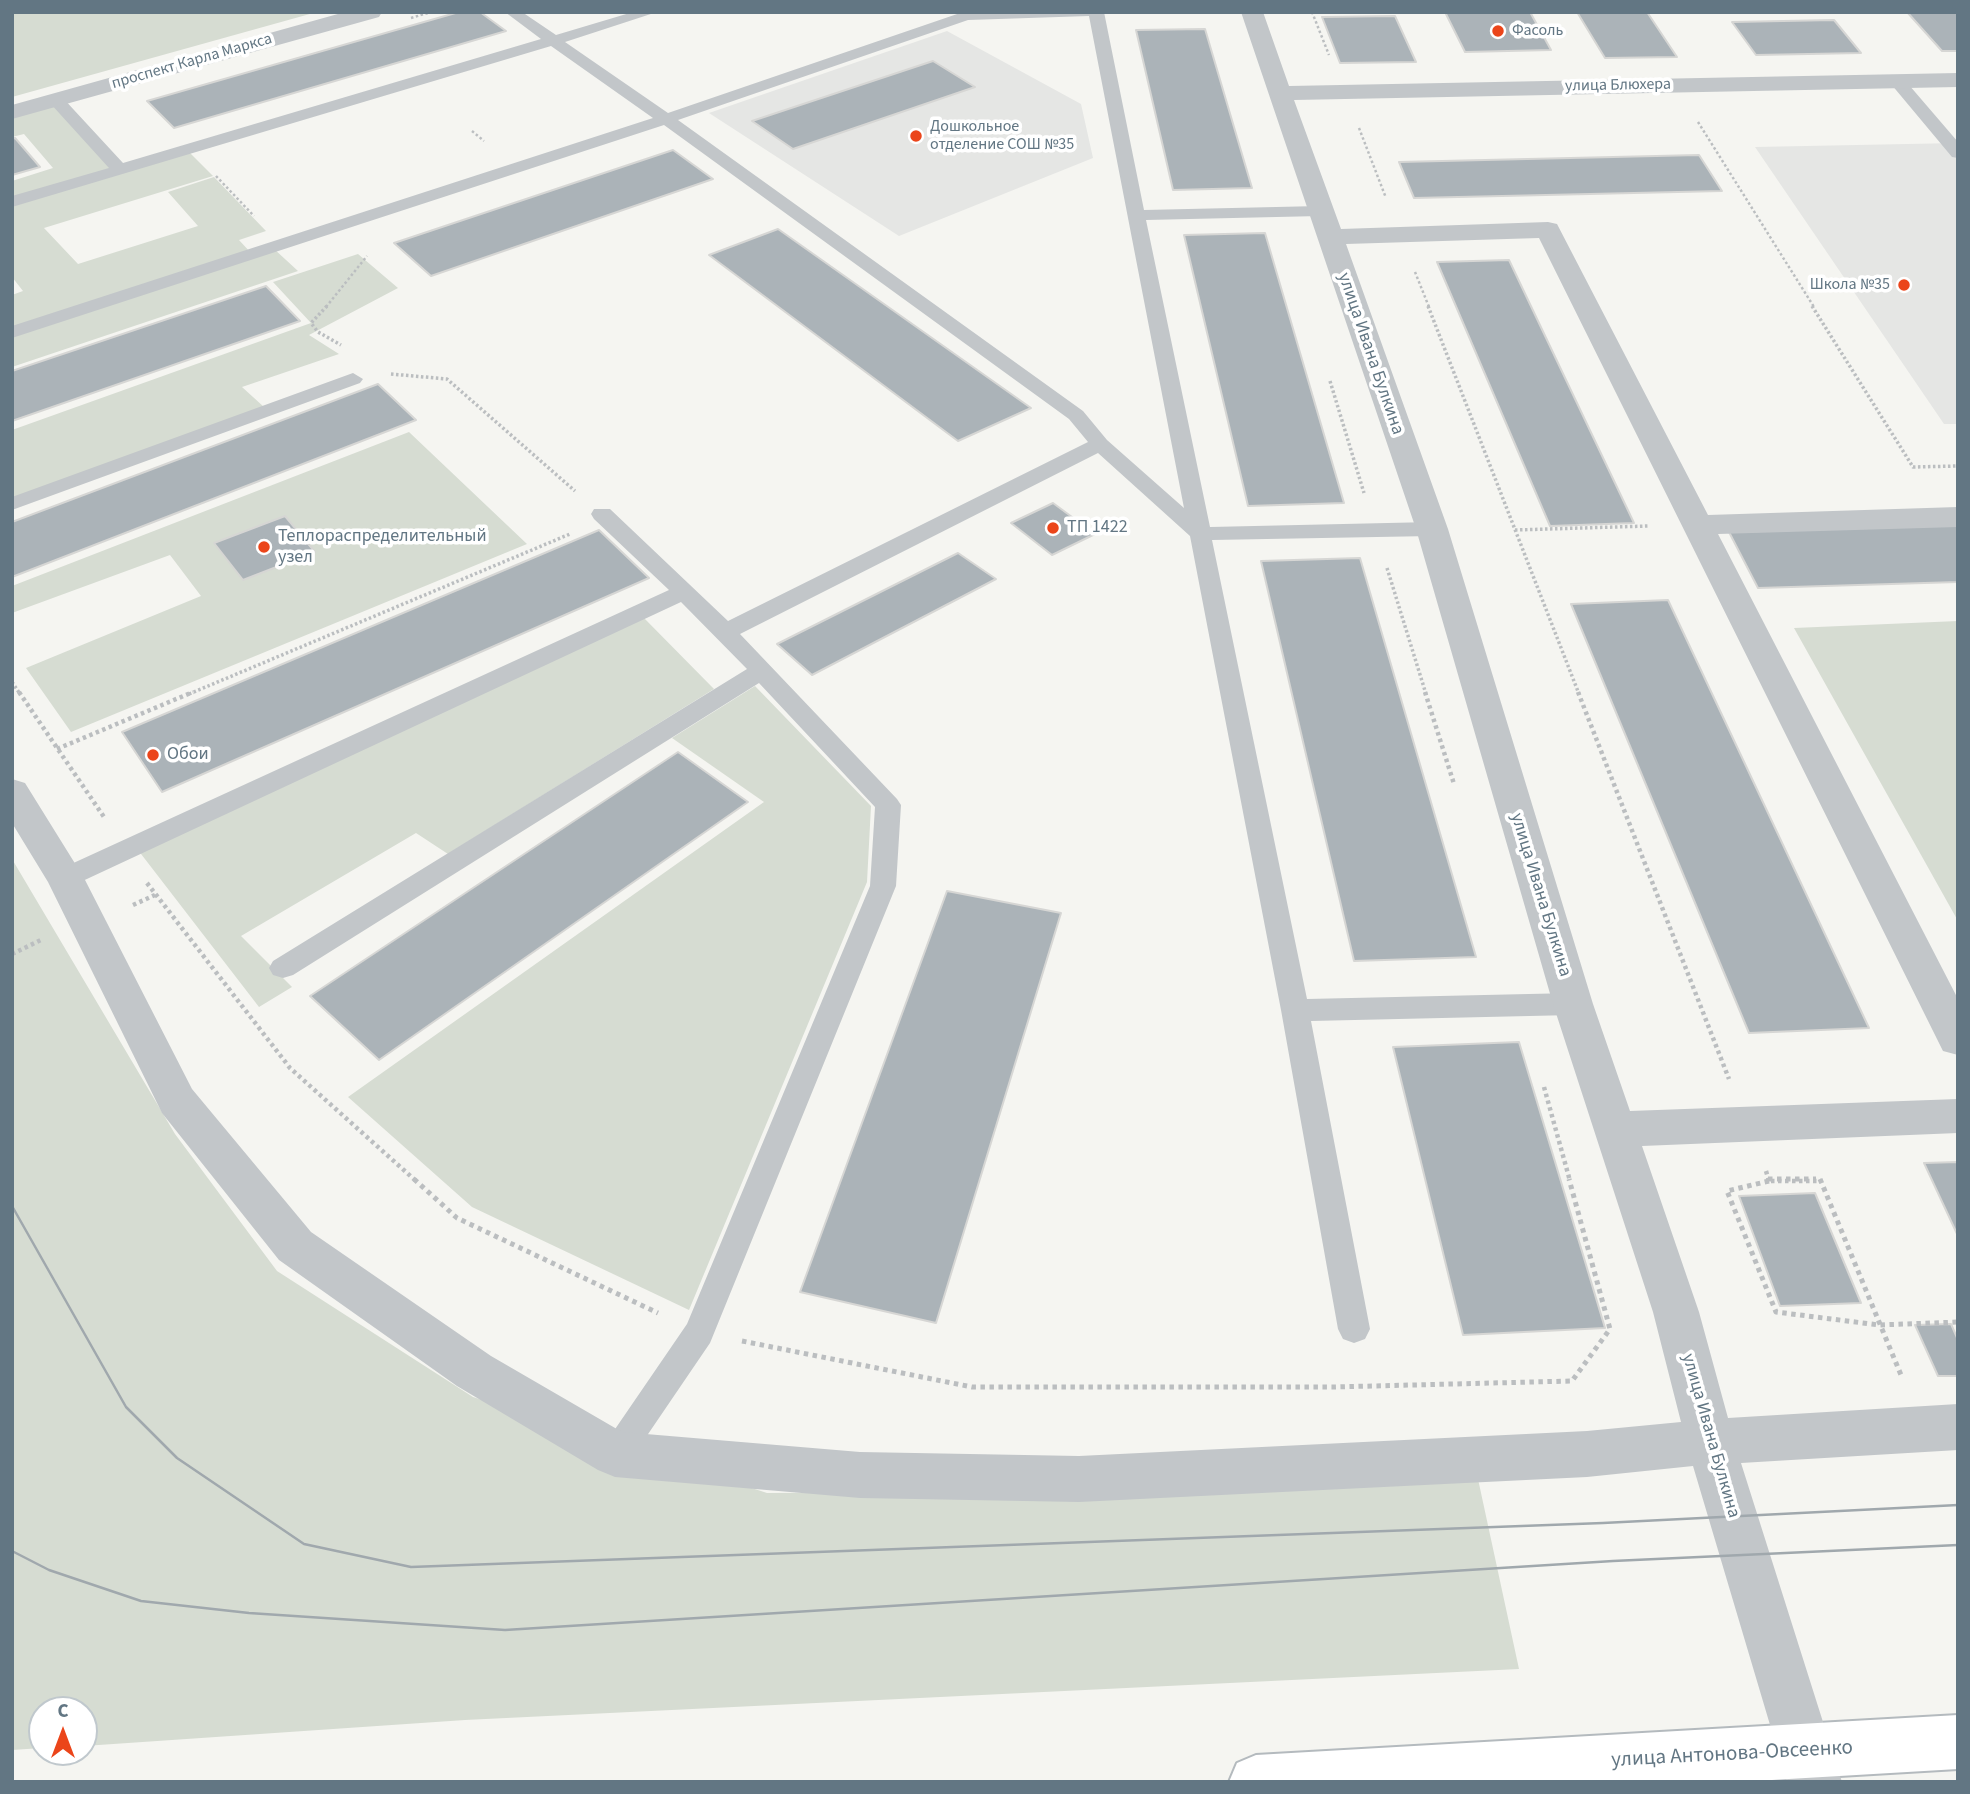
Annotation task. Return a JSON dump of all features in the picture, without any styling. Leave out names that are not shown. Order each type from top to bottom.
[{"type":"main road","name":"улица Антонова-Овсеенко","points":[[1256,1782],[1809,1766],[1958,1742]]},
{"type":"street","name":"проспект Карла Маркса","points":[[12,112],[371,12]]},
{"type":"street","name":"улица Ивана Булкина","points":[[1252,12],[1432,529],[1573,1004],[1676,1312],[1710,1443],[1809,1766]]},
{"type":"street","name":"улица Блюхера","points":[[1279,93],[1958,79]]},
{"type":"street","points":[[1325,224],[1400,235],[1548,230],[1958,1040]]},
{"type":"street","points":[[1698,525],[1958,517]]},
{"type":"street","points":[[12,792],[65,878],[177,1101],[295,1246],[474,1371],[615,1454],[860,1475],[1079,1479],[1587,1454],[1958,1427]]},
{"type":"street","points":[[1616,1129],[1958,1116]]},
{"type":"lane","points":[[512,12],[666,119],[1076,415],[1100,444],[1200,534],[1432,529]]},
{"type":"lane","points":[[12,202],[650,12]]},
{"type":"lane","points":[[12,332],[666,119],[965,16],[1087,12]]},
{"type":"lane","points":[[1097,12],[1296,1010],[1354,1329]]},
{"type":"lane","points":[[1897,81],[1958,153]]},
{"type":"lane","points":[[56,100],[120,170]]},
{"type":"lane","points":[[1137,215],[1325,224]]},
{"type":"lane","points":[[12,504],[353,379]]},
{"type":"lane","points":[[725,632],[1100,444]]},
{"type":"lane","points":[[602,514],[725,632],[888,805],[883,886],[699,1333],[615,1454]]},
{"type":"lane","points":[[65,878],[684,592]]},
{"type":"lane","points":[[283,968],[761,671]]},
{"type":"lane","points":[[1296,1010],[1573,1004]]},
{"type":"path","points":[[1312,12],[1331,61]]},
{"type":"path","points":[[1697,120],[1913,467],[1958,466]]},
{"type":"path","points":[[1358,128],[1769,1181]]},
{"type":"path","points":[[190,149],[260,222]]},
{"type":"path","points":[[350,350],[318,332],[312,323],[345,287],[370,251]]},
{"type":"path","points":[[391,369],[401,374]]},
{"type":"path","points":[[1327,371],[1457,793]]},
{"type":"path","points":[[353,379],[369,373],[447,379],[602,514]]},
{"type":"path","points":[[1515,530],[1698,525]]},
{"type":"path","points":[[57,749],[571,533]]},
{"type":"path","points":[[12,954],[45,938]]},
{"type":"path","points":[[1521,1004],[1610,1329]]},
{"type":"path","points":[[1901,1375],[1879,1325],[1820,1179],[1769,1181],[1727,1191],[1776,1312],[1879,1325],[1958,1322]]},
{"type":"shaded area","points":[[12,12],[317,12],[12,97]]},
{"type":"shaded area","name":"Дошкольное отделение СОШ №35","points":[[947,31],[1081,104],[1093,158],[899,236],[709,113]]},
{"type":"shaded area","points":[[55,103],[118,170],[12,201],[12,181],[53,168],[24,134],[12,137],[12,115]]},
{"type":"shaded area","name":"Школа №35","points":[[1958,143],[1958,424],[1944,424],[1755,147]]},
{"type":"shaded area","points":[[188,151],[213,176],[44,228],[78,264],[198,226],[168,192],[214,177],[266,231],[239,240],[251,253],[12,330],[12,295],[23,291],[12,277],[12,203]]},
{"type":"shaded area","points":[[273,248],[298,271],[12,367],[12,333]]},
{"type":"shaded area","points":[[358,254],[398,288],[309,335],[339,354],[242,387],[264,407],[12,499],[12,430],[311,323],[273,282]]},
{"type":"shaded area","points":[[409,432],[527,544],[71,732],[26,668],[201,596],[170,555],[12,613],[12,586]]},
{"type":"shaded area","points":[[644,618],[714,689],[448,854],[416,833],[241,936],[292,987],[259,1007],[138,850]]},
{"type":"shaded area","points":[[1958,621],[1958,921],[1794,628]]},
{"type":"shaded area","points":[[755,686],[871,806],[867,882],[689,1310],[472,1207],[348,1097],[764,802],[672,738]]},
{"type":"shaded area","points":[[12,859],[175,1134],[277,1271],[473,1397],[767,1493],[1178,1491],[1478,1479],[1519,1669],[465,1720],[98,1745],[98,1696],[28,1696],[28,1749],[12,1750]]},
{"type":"building","points":[[459,12],[480,12],[506,31],[174,128],[147,101]]},
{"type":"building","name":"Фасоль","points":[[1445,12],[1530,12],[1551,50],[1465,52]]},
{"type":"building","points":[[1577,12],[1647,12],[1677,57],[1605,58]]},
{"type":"building","points":[[1907,12],[1958,12],[1958,51],[1942,51]]},
{"type":"building","points":[[1395,16],[1416,62],[1340,63],[1322,17]]},
{"type":"building","points":[[1834,20],[1861,53],[1756,55],[1732,22]]},
{"type":"building","points":[[1205,29],[1252,188],[1173,190],[1136,30]]},
{"type":"building","points":[[933,61],[975,87],[793,149],[752,121]]},
{"type":"building","points":[[15,138],[40,167],[12,175],[12,139]]},
{"type":"building","points":[[673,150],[713,179],[431,276],[394,243]]},
{"type":"building","points":[[1699,155],[1722,191],[1414,198],[1399,162]]},
{"type":"building","points":[[778,229],[1031,408],[958,441],[709,255]]},
{"type":"building","points":[[1265,233],[1344,503],[1248,506],[1184,235]]},
{"type":"building","points":[[1509,260],[1634,523],[1550,526],[1437,262]]},
{"type":"building","points":[[266,286],[300,321],[12,421],[12,371]]},
{"type":"building","points":[[378,384],[416,420],[12,577],[12,522]]},
{"type":"building","name":"ТП 1422","points":[[1053,503],[1095,534],[1052,555],[1011,523]]},
{"type":"building","name":"Теплораспределительный узел","points":[[285,516],[315,552],[243,580],[214,543]]},
{"type":"building","points":[[1958,525],[1958,582],[1758,588],[1729,532]]},
{"type":"building","points":[[599,530],[649,578],[162,792],[122,732]]},
{"type":"building","points":[[958,553],[996,579],[812,675],[777,644]]},
{"type":"building","points":[[1360,558],[1476,957],[1354,961],[1261,561]]},
{"type":"building","points":[[1668,600],[1869,1028],[1749,1033],[1571,604]]},
{"type":"building","points":[[678,752],[748,802],[379,1060],[310,996]]},
{"type":"building","points":[[947,891],[1061,913],[936,1323],[800,1292]]},
{"type":"building","points":[[1519,1042],[1605,1328],[1463,1335],[1393,1047]]},
{"type":"building","points":[[1958,1162],[1958,1236],[1924,1163]]},
{"type":"building","points":[[1815,1193],[1861,1303],[1780,1306],[1739,1196]]},
{"type":"building","points":[[1951,1324],[1958,1340],[1958,1376],[1938,1376],[1915,1325]]},
{"type":"tram line","points":[[12,1206],[126,1407],[177,1458],[304,1544],[411,1567],[1603,1523],[1958,1505]]},
{"type":"tram line","points":[[12,1551],[49,1570],[141,1601],[249,1613],[505,1630],[1613,1561],[1958,1545]]},
{"type":"place","name":"Фасоль","points":[[1498,31]]},
{"type":"place","name":"Дошкольное отделение СОШ №35","points":[[916,136]]},
{"type":"place","name":"Школа №35","points":[[1904,285]]},
{"type":"place","name":"ТП 1422","points":[[1053,528]]},
{"type":"place","name":"Теплораспределительный узел","points":[[264,547]]},
{"type":"place","name":"Обои","points":[[153,755]]}]
